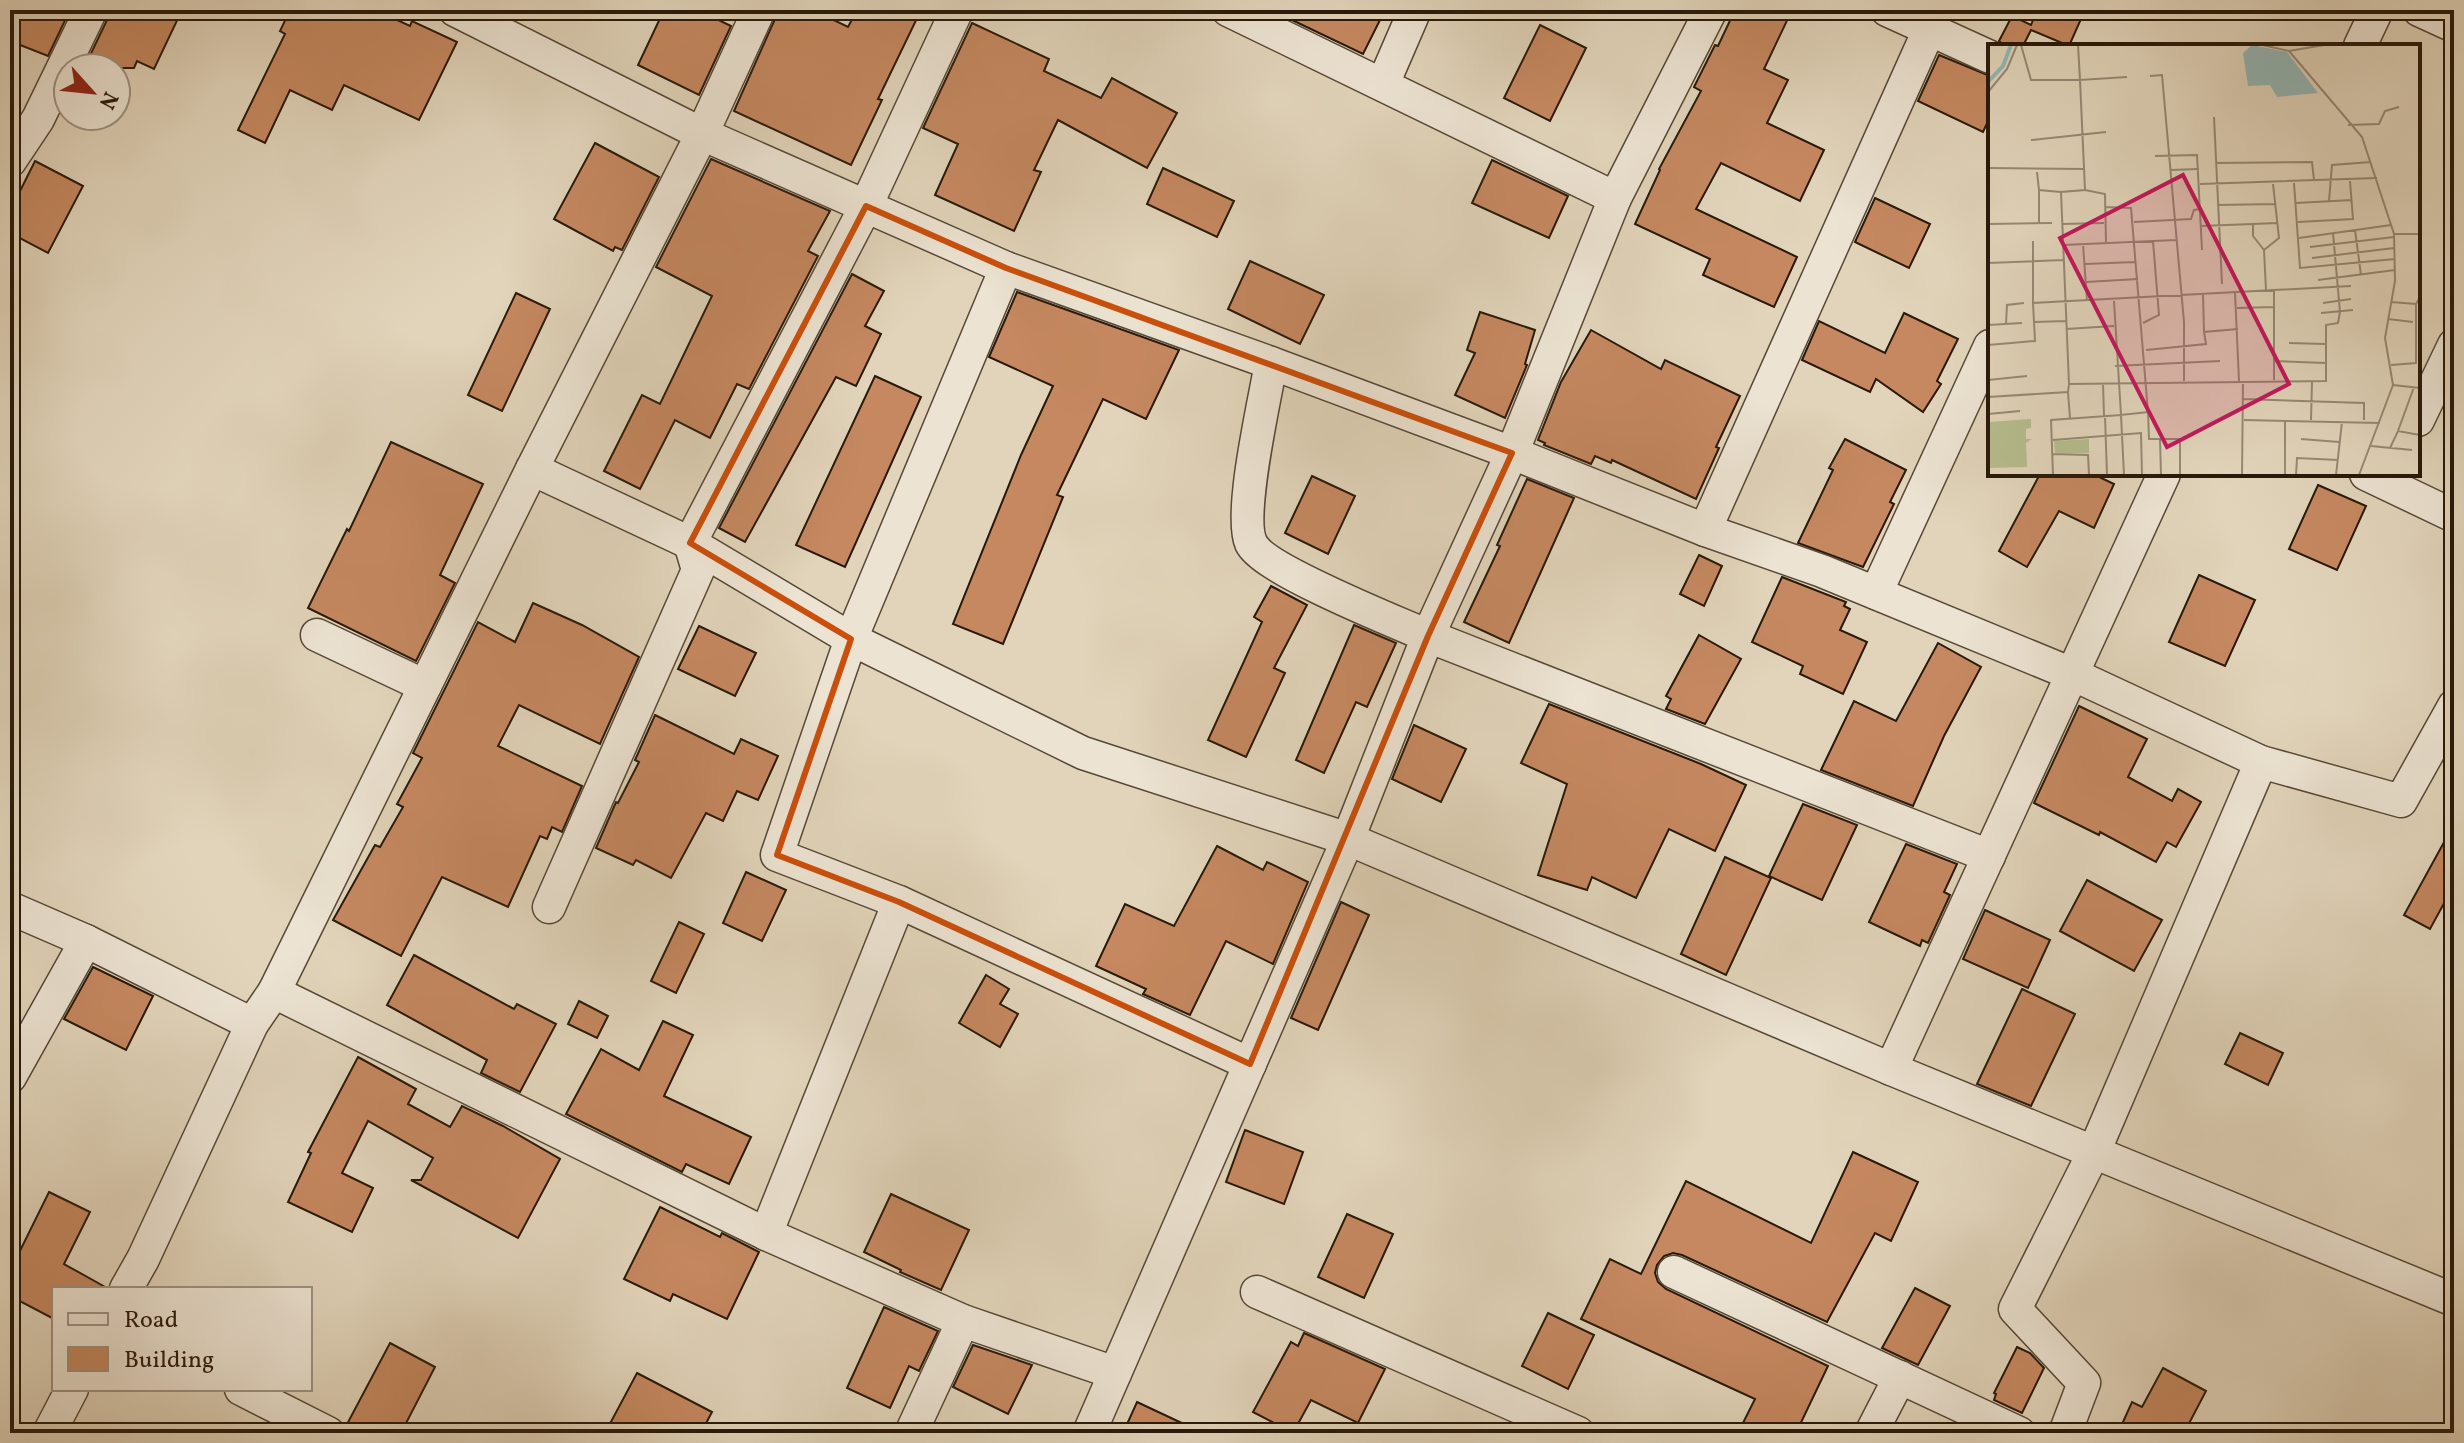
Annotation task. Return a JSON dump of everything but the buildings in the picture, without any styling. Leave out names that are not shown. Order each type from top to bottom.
[{"type":"street","points":[[10,161],[38,119],[91,10]]},
{"type":"street","points":[[455,10],[702,134],[1006,268],[1512,453],[1705,530],[1876,593],[2072,674],[2261,762],[2401,801],[2454,706]]},
{"type":"street","points":[[127,1287],[252,1024],[274,992],[532,469],[702,134],[759,10]]},
{"type":"street","points":[[549,907],[698,570],[690,543],[866,206],[957,10]]},
{"type":"street","points":[[1228,10],[1615,198]]},
{"type":"street","points":[[1383,84],[1415,10]]},
{"type":"street","points":[[1089,1433],[1348,839],[1428,636],[1512,453],[1615,198],[1711,10]]},
{"type":"street","points":[[1887,10],[1988,56]]},
{"type":"street","points":[[2361,44],[2377,10]]},
{"type":"street","points":[[2419,10],[2454,26]]},
{"type":"street","points":[[1705,530],[1929,30]]},
{"type":"street","points":[[1006,268],[851,639],[777,855],[899,902],[1250,1064]]},
{"type":"street","points":[[2420,416],[2454,345]]},
{"type":"street","points":[[1876,593],[1988,350]]},
{"type":"street","points":[[1271,363],[1246,528],[1252,546],[1271,562],[1350,603],[1428,636],[1989,856]]},
{"type":"street","points":[[532,469],[690,543],[851,639],[1083,753],[1348,839],[1891,1069],[2454,1300]]},
{"type":"street","points":[[1891,1069],[2163,476]]},
{"type":"street","points":[[2382,477],[2454,516]]},
{"type":"street","points":[[317,635],[425,686]]},
{"type":"street","points":[[2065,1433],[2084,1383],[2015,1309],[2094,1152],[2261,762]]},
{"type":"street","points":[[766,1234],[899,902]]},
{"type":"street","points":[[10,908],[86,941],[252,1024]]},
{"type":"street","points":[[10,1077],[86,941]]},
{"type":"street","points":[[274,992],[766,1234],[963,1321],[1115,1373]]},
{"type":"street","points":[[1674,1272],[2019,1433]]},
{"type":"street","points":[[1257,1292],[1578,1433]]},
{"type":"street","points":[[911,1433],[963,1321]]},
{"type":"street","points":[[1871,1433],[1900,1377]]},
{"type":"street","points":[[49,1433],[71,1391]]},
{"type":"street","points":[[244,1391],[286,1424],[328,1433]]},
{"type":"highlighted area","points":[[866,206],[1006,268],[1512,453],[1428,636],[1250,1064],[899,902],[777,855],[851,639],[690,543]]}]
